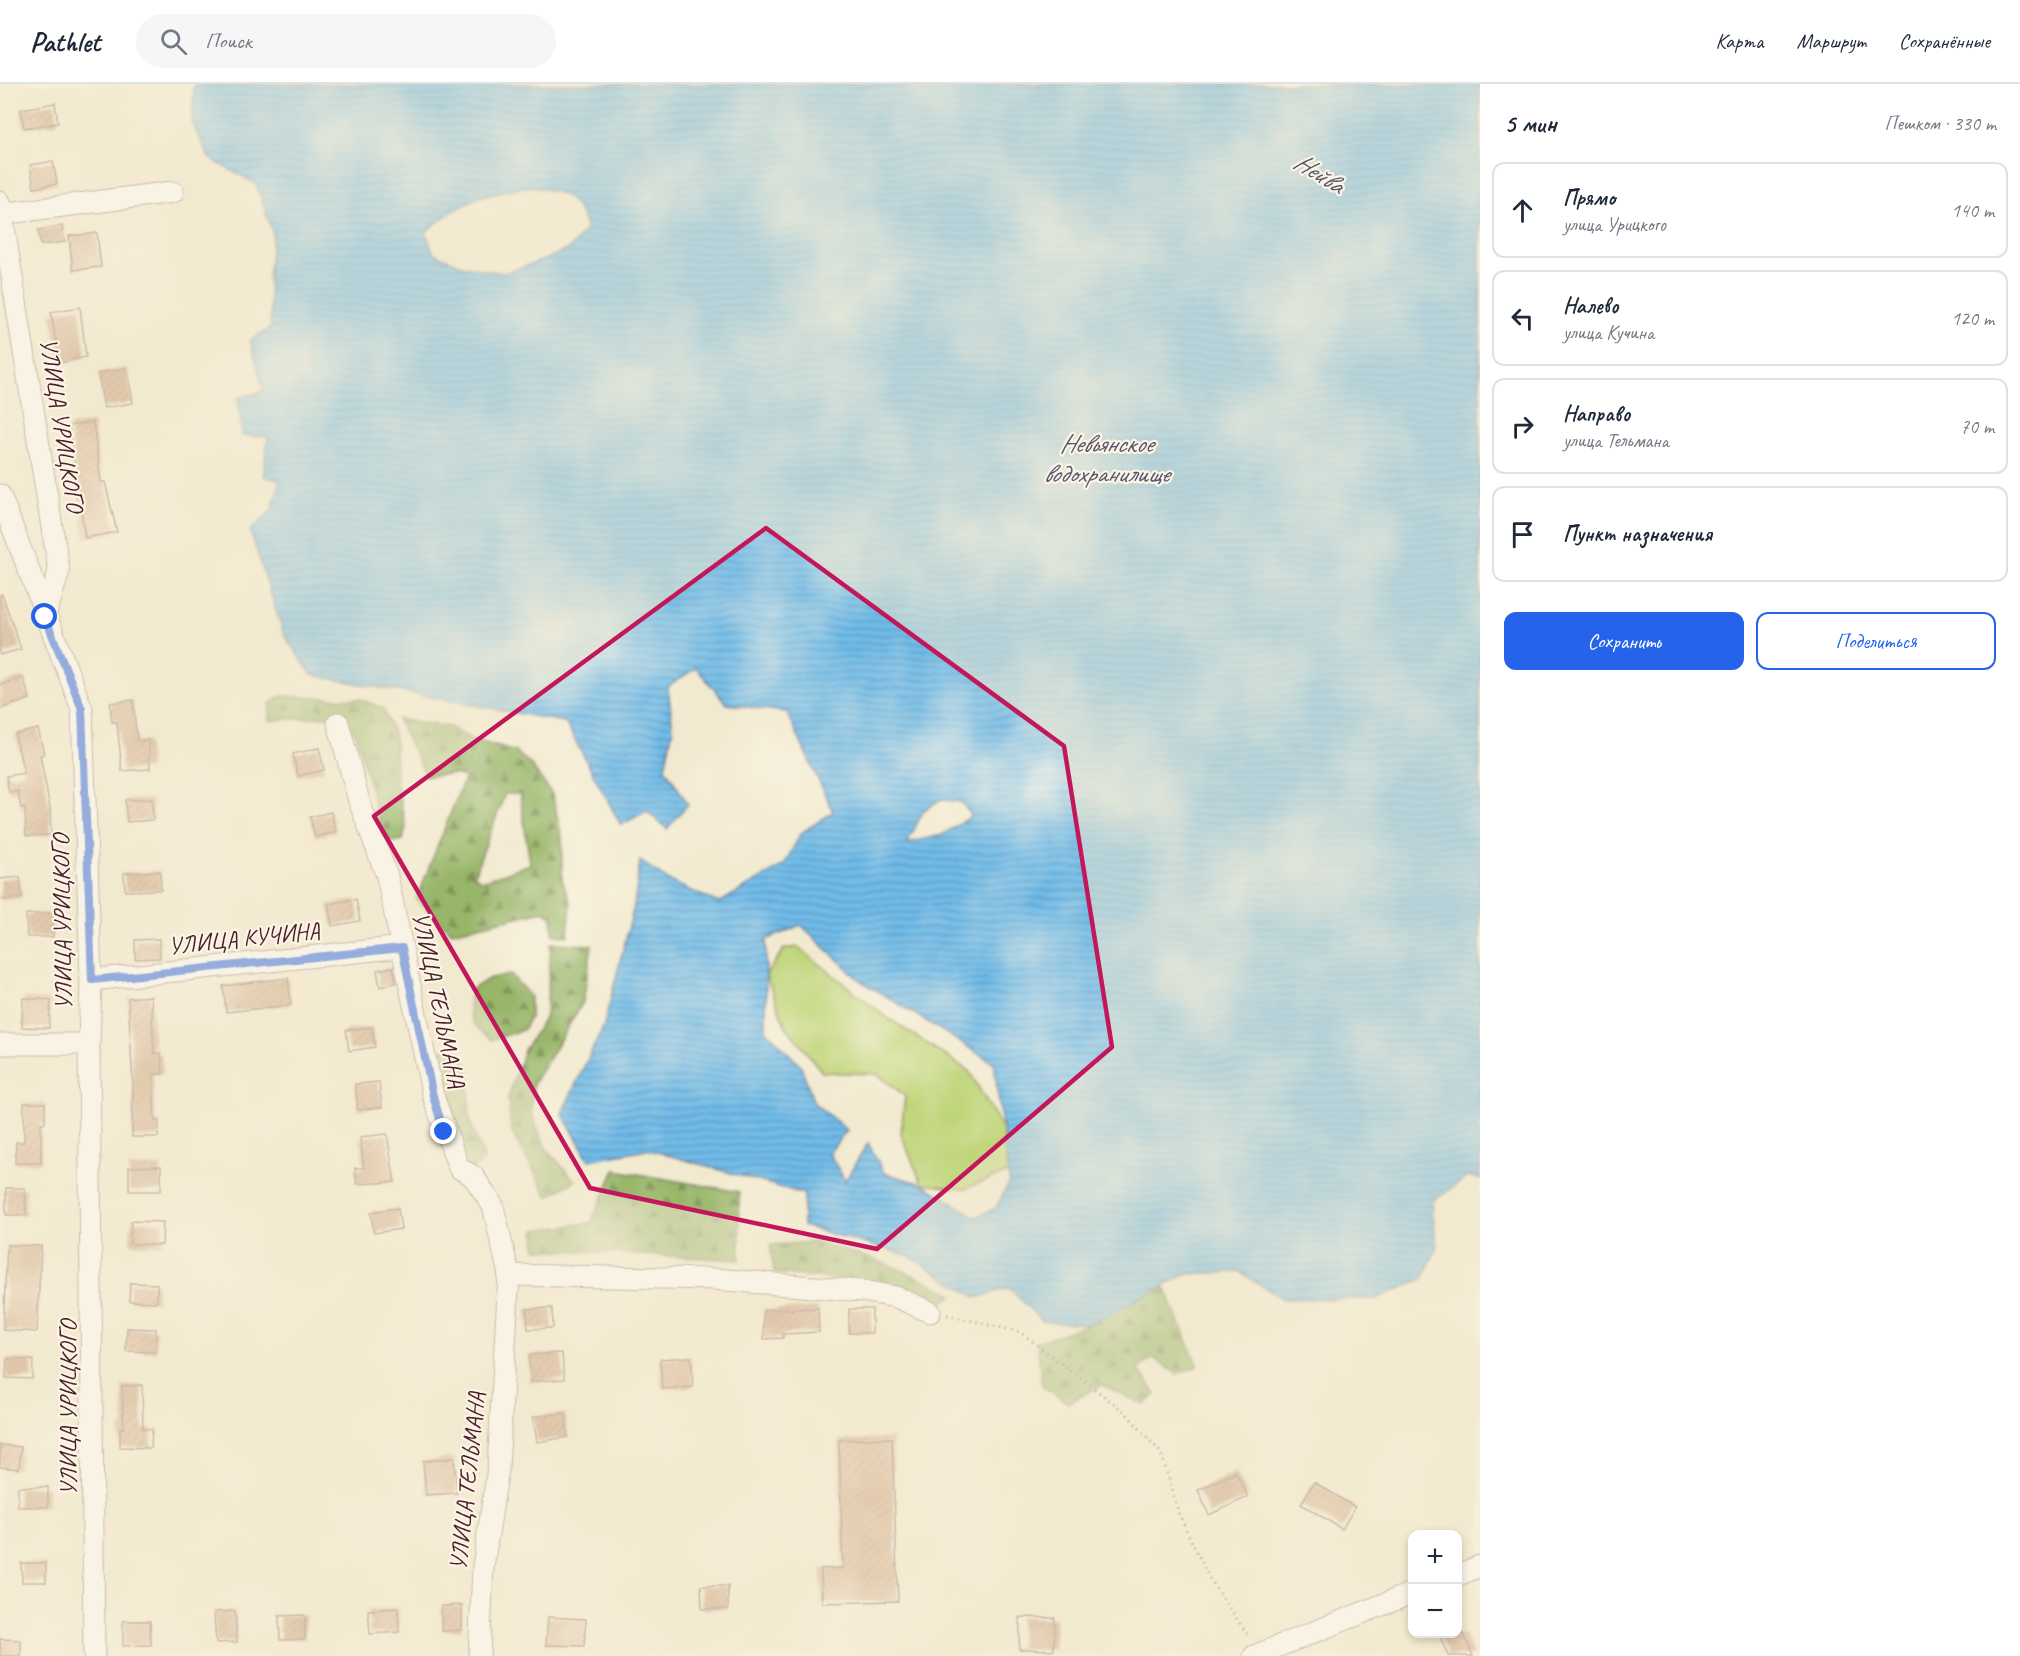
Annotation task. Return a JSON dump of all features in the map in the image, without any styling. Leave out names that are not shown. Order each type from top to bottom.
[{"type":"street","points":[[0,210],[173,192]]},
{"type":"street","name":"УЛИЦА УРИЦКОГО","points":[[0,210],[59,571],[45,617],[82,709],[92,980],[89,1044],[94,1390],[94,1656]]},
{"type":"street","points":[[0,495],[45,617]]},
{"type":"street","name":"УЛИЦА ТЕЛЬМАНА","points":[[339,723],[359,801],[387,876],[433,1096],[444,1132],[459,1168],[473,1176],[493,1206],[509,1275],[498,1468],[483,1567],[479,1656]]},
{"type":"street","name":"УЛИЦА КУЧИНА","points":[[92,980],[402,948]]},
{"type":"street","points":[[0,1044],[89,1044]]},
{"type":"street","points":[[509,1275],[714,1279],[851,1290],[896,1297],[930,1312]]},
{"type":"street","points":[[1462,1573],[1480,1566]]},
{"type":"street","points":[[1258,1655],[1408,1595]]},
{"type":"path","points":[[930,1312],[1020,1332],[1125,1412],[1161,1453],[1179,1514],[1209,1578],[1258,1655]]},
{"type":"highlighted area","points":[[766,528],[1064,746],[1112,1047],[877,1249],[590,1188],[374,816]]},
{"type":"green space","points":[[280,696],[359,699],[383,708],[395,738],[396,782],[406,827],[403,840],[390,842],[381,830],[356,734],[344,720],[331,716],[269,721],[270,704]]},
{"type":"green space","points":[[397,719],[450,727],[470,739],[516,752],[530,764],[552,794],[562,838],[562,880],[571,903],[568,936],[553,935],[552,916],[544,911],[452,932],[416,900],[465,777],[454,774],[426,776]],"holes":[[[505,794],[520,794],[530,864],[482,881],[474,875]]]},
{"type":"green space","points":[[551,943],[592,945],[583,1002],[533,1084],[531,1112],[546,1148],[575,1181],[548,1197],[511,1131],[508,1097],[524,1050],[546,1016]]},
{"type":"green space","points":[[798,947],[889,1019],[969,1071],[1003,1130],[1008,1173],[963,1189],[922,1184],[901,1134],[905,1096],[877,1074],[822,1072],[785,1025],[766,975],[784,949]]},
{"type":"green space","points":[[511,975],[530,996],[530,1017],[523,1030],[492,1040],[478,1030],[471,1019],[469,1006],[472,989],[490,978]]},
{"type":"green space","points":[[455,1047],[469,1072],[470,1118],[485,1159],[470,1172],[448,1117],[440,1050]]},
{"type":"green space","points":[[615,1170],[739,1192],[740,1260],[536,1249],[535,1230],[591,1223]]},
{"type":"green space","points":[[814,1242],[885,1264],[918,1277],[953,1295],[939,1305],[879,1283],[774,1273],[770,1245]]},
{"type":"green space","points":[[1164,1285],[1198,1366],[1177,1374],[1153,1358],[1138,1369],[1156,1394],[1145,1405],[1102,1385],[1068,1403],[1042,1386],[1037,1342],[1089,1324]]},
{"type":"water","name":"Невьянское водохранилище","points":[[194,84],[1480,84],[1480,1180],[1469,1176],[1432,1202],[1437,1248],[1423,1279],[1375,1299],[1283,1299],[1240,1272],[1186,1274],[1089,1324],[1043,1322],[1009,1288],[977,1298],[909,1256],[803,1226],[804,1194],[647,1149],[589,1160],[562,1113],[604,1025],[634,906],[640,861],[671,882],[719,903],[784,865],[801,833],[833,812],[787,712],[727,704],[696,668],[668,687],[673,729],[665,768],[688,804],[667,829],[647,811],[621,825],[565,722],[312,675],[284,635],[250,531],[272,510],[280,481],[263,476],[268,437],[242,436],[238,398],[264,391],[250,340],[271,328],[268,275],[273,234],[256,184],[209,158],[192,122]],"holes":[[[532,186],[567,197],[578,208],[587,228],[570,248],[544,260],[504,273],[464,266],[433,253],[426,232],[452,212],[474,199]],[[941,799],[961,802],[972,816],[942,835],[907,843],[924,810]],[[801,925],[858,979],[994,1063],[1009,1182],[996,1208],[976,1217],[922,1184],[884,1173],[868,1143],[845,1181],[829,1153],[847,1130],[814,1103],[801,1066],[766,1030],[766,940]]]},
{"type":"building","points":[[55,103],[58,123],[24,128],[21,109]]},
{"type":"building","points":[[53,161],[57,184],[34,188],[30,165]]},
{"type":"building","points":[[62,226],[65,242],[41,245],[38,230]]},
{"type":"building","points":[[97,233],[101,267],[73,270],[69,236]]},
{"type":"building","points":[[80,307],[86,357],[60,363],[51,312]]},
{"type":"building","points":[[127,368],[133,403],[104,408],[98,373]]},
{"type":"building","points":[[93,422],[101,482],[105,482],[117,532],[85,538],[69,426]]},
{"type":"building","points":[[2,594],[21,649],[0,655],[0,595]]},
{"type":"building","points":[[23,677],[30,699],[0,709],[0,685]]},
{"type":"building","points":[[133,700],[137,741],[148,740],[150,769],[122,771],[117,722],[112,722],[110,703]]},
{"type":"building","points":[[38,729],[44,754],[40,755],[50,808],[51,835],[26,836],[25,808],[21,808],[18,791],[9,792],[6,776],[24,773],[15,734]]},
{"type":"building","points":[[319,748],[324,770],[298,776],[293,754]]},
{"type":"building","points":[[152,799],[153,820],[127,822],[125,800]]},
{"type":"building","points":[[331,812],[336,832],[315,837],[310,817]]},
{"type":"building","points":[[160,871],[161,890],[125,891],[124,873]]},
{"type":"building","points":[[20,877],[22,898],[0,900],[0,879]]},
{"type":"building","points":[[356,899],[360,921],[332,926],[328,904]]},
{"type":"building","points":[[53,913],[53,937],[27,937],[26,914]]},
{"type":"building","points":[[159,939],[160,958],[135,959],[135,940]]},
{"type":"building","points":[[393,967],[396,983],[380,987],[377,970]]},
{"type":"building","points":[[288,978],[291,1005],[226,1012],[223,986]]},
{"type":"building","points":[[151,996],[154,1053],[161,1053],[163,1074],[153,1074],[155,1121],[159,1121],[158,1137],[132,1137],[133,1086],[128,998]]},
{"type":"building","points":[[23,998],[51,1000],[49,1028],[22,1027]]},
{"type":"building","points":[[372,1027],[375,1047],[349,1051],[346,1030]]},
{"type":"building","points":[[379,1082],[382,1107],[358,1110],[355,1084]]},
{"type":"building","points":[[24,1103],[45,1103],[45,1123],[41,1123],[41,1163],[15,1163],[16,1142],[24,1142]]},
{"type":"building","points":[[387,1134],[395,1182],[357,1184],[355,1168],[364,1168],[360,1137]]},
{"type":"building","points":[[161,1166],[161,1191],[129,1191],[129,1167]]},
{"type":"building","points":[[6,1188],[25,1188],[26,1215],[6,1215]]},
{"type":"building","points":[[398,1208],[401,1229],[374,1233],[371,1212]]},
{"type":"building","points":[[131,1221],[163,1222],[162,1245],[130,1244]]},
{"type":"building","points":[[7,1245],[41,1246],[37,1332],[3,1330]]},
{"type":"building","points":[[130,1283],[157,1284],[157,1302],[129,1301]]},
{"type":"building","points":[[552,1308],[553,1328],[528,1329],[527,1309]]},
{"type":"building","points":[[818,1308],[819,1332],[783,1334],[783,1338],[764,1339],[763,1310]]},
{"type":"building","points":[[849,1309],[872,1309],[872,1333],[849,1333]]},
{"type":"building","points":[[127,1328],[156,1329],[156,1352],[126,1351]]},
{"type":"building","points":[[562,1353],[564,1379],[530,1382],[529,1355]]},
{"type":"building","points":[[691,1357],[693,1387],[662,1389],[660,1359]]},
{"type":"building","points":[[7,1359],[33,1360],[32,1379],[6,1378]]},
{"type":"building","points":[[142,1385],[143,1429],[152,1429],[151,1448],[120,1447],[120,1428],[124,1428],[122,1386]]},
{"type":"building","points":[[565,1413],[568,1437],[537,1442],[533,1417]]},
{"type":"building","points":[[892,1438],[898,1601],[822,1603],[821,1569],[843,1568],[839,1440]]},
{"type":"building","points":[[0,1445],[21,1447],[19,1469],[0,1467]]},
{"type":"building","points":[[454,1458],[457,1493],[426,1495],[423,1461]]},
{"type":"building","points":[[1236,1472],[1248,1497],[1209,1515],[1198,1490]]},
{"type":"building","points":[[1314,1482],[1355,1507],[1342,1529],[1301,1504]]},
{"type":"building","points":[[18,1487],[48,1487],[48,1507],[18,1507]]},
{"type":"building","points":[[21,1563],[46,1563],[46,1582],[22,1582]]},
{"type":"building","points":[[701,1586],[728,1586],[728,1609],[702,1609]]},
{"type":"building","points":[[462,1605],[462,1630],[442,1631],[441,1606]]},
{"type":"building","points":[[398,1608],[399,1632],[370,1634],[368,1610]]},
{"type":"building","points":[[235,1611],[237,1642],[216,1643],[214,1612]]},
{"type":"building","points":[[305,1615],[305,1639],[280,1640],[279,1616]]},
{"type":"building","points":[[548,1617],[586,1619],[584,1646],[546,1645]]},
{"type":"building","points":[[1020,1617],[1055,1618],[1054,1650],[1019,1649]]},
{"type":"building","points":[[123,1621],[150,1621],[151,1645],[123,1646]]},
{"type":"building","points":[[1464,1634],[1473,1656],[1448,1656],[1441,1638],[1462,1638]]},
{"type":"building","points":[[0,1639],[21,1640],[21,1656],[0,1656]]},
{"type":"route","points":[[45,617],[82,709],[92,980],[402,948],[433,1096],[444,1132]]},
{"type":"water label","name":"Нейва","points":[[1319,173]]}]
